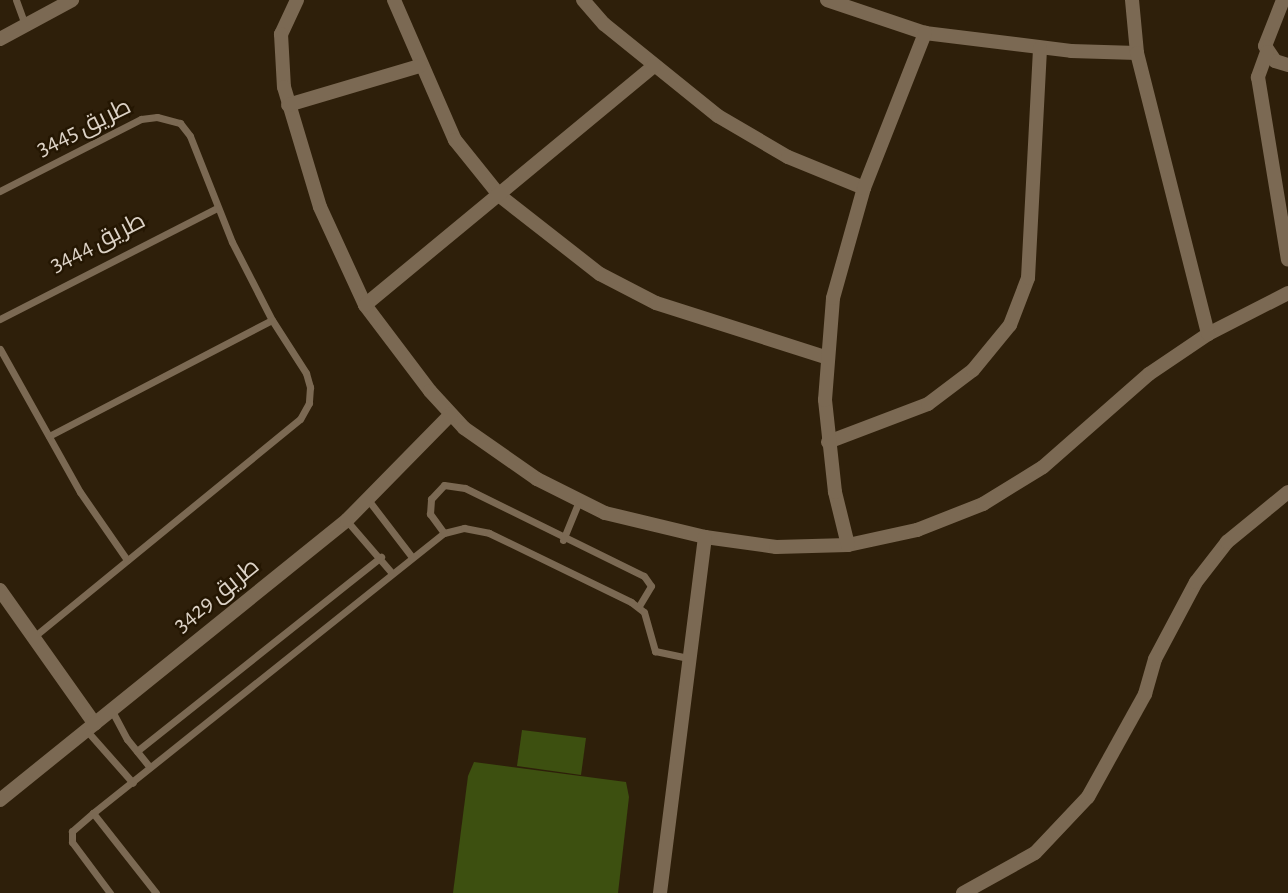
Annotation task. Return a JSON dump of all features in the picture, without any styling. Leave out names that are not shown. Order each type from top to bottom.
[{"type":"street","points":[[0,39],[72,0]]},
{"type":"street","points":[[297,0],[281,34],[279,61],[288,105],[320,207],[365,305],[451,414],[537,479],[606,513],[705,537],[776,547],[848,545],[918,530],[983,504],[1044,467],[1149,374],[1208,334],[1288,293]]},
{"type":"street","points":[[394,0],[420,66],[455,140],[500,197],[600,274],[656,303],[825,357]]},
{"type":"street","points":[[583,0],[654,66],[718,116],[788,157],[864,188]]},
{"type":"street","points":[[827,0],[925,33],[1040,48],[1137,53]]},
{"type":"street","points":[[1132,0],[1137,53],[1208,334]]},
{"type":"street","points":[[1283,0],[1267,34],[1267,52],[1258,77],[1288,260]]},
{"type":"street","points":[[848,545],[828,442],[825,357],[835,286],[864,188],[925,33]]},
{"type":"street","points":[[828,442],[928,404],[973,370],[1010,325],[1028,278],[1040,48]]},
{"type":"street","points":[[1267,52],[1288,65]]},
{"type":"street","points":[[288,105],[420,66]]},
{"type":"street","points":[[365,305],[500,197],[654,66]]},
{"type":"street","name":"طريق 3429","points":[[0,800],[347,520],[369,501],[451,414]]},
{"type":"street","points":[[963,893],[1035,853],[1088,797],[1145,694],[1156,659],[1196,582],[1227,542],[1288,492]]},
{"type":"street","points":[[660,893],[705,537]]},
{"type":"street","points":[[0,590],[91,728]]},
{"type":"lane","points":[[16,0],[25,25]]},
{"type":"lane","name":"طريق 3445","points":[[0,191],[141,119],[157,117],[180,123],[190,136],[217,208],[272,320],[306,373],[310,387],[306,412],[127,560]]},
{"type":"lane","name":"طريق 3444","points":[[0,319],[217,208]]},
{"type":"lane","points":[[49,436],[272,320]]},
{"type":"lane","points":[[0,349],[80,492],[127,560],[31,638]]},
{"type":"lane","points":[[444,533],[433,521],[430,505],[439,488],[454,486],[562,540],[644,576],[651,586],[639,606]]},
{"type":"lane","points":[[562,540],[579,500]]},
{"type":"lane","points":[[369,501],[412,557]]},
{"type":"lane","points":[[347,520],[391,572]]},
{"type":"lane","points":[[110,893],[72,842],[72,831],[391,572],[444,533],[464,528],[489,533],[639,606],[647,618],[655,651],[689,658]]},
{"type":"lane","points":[[137,751],[381,557]]},
{"type":"lane","points":[[112,711],[150,767]]},
{"type":"lane","points":[[91,728],[133,783]]},
{"type":"lane","points":[[93,813],[156,893]]},
{"type":"green space","points":[[522,730],[586,738],[581,775],[517,766]]},
{"type":"green space","points":[[474,762],[626,782],[629,797],[618,893],[453,893],[468,776]]}]
